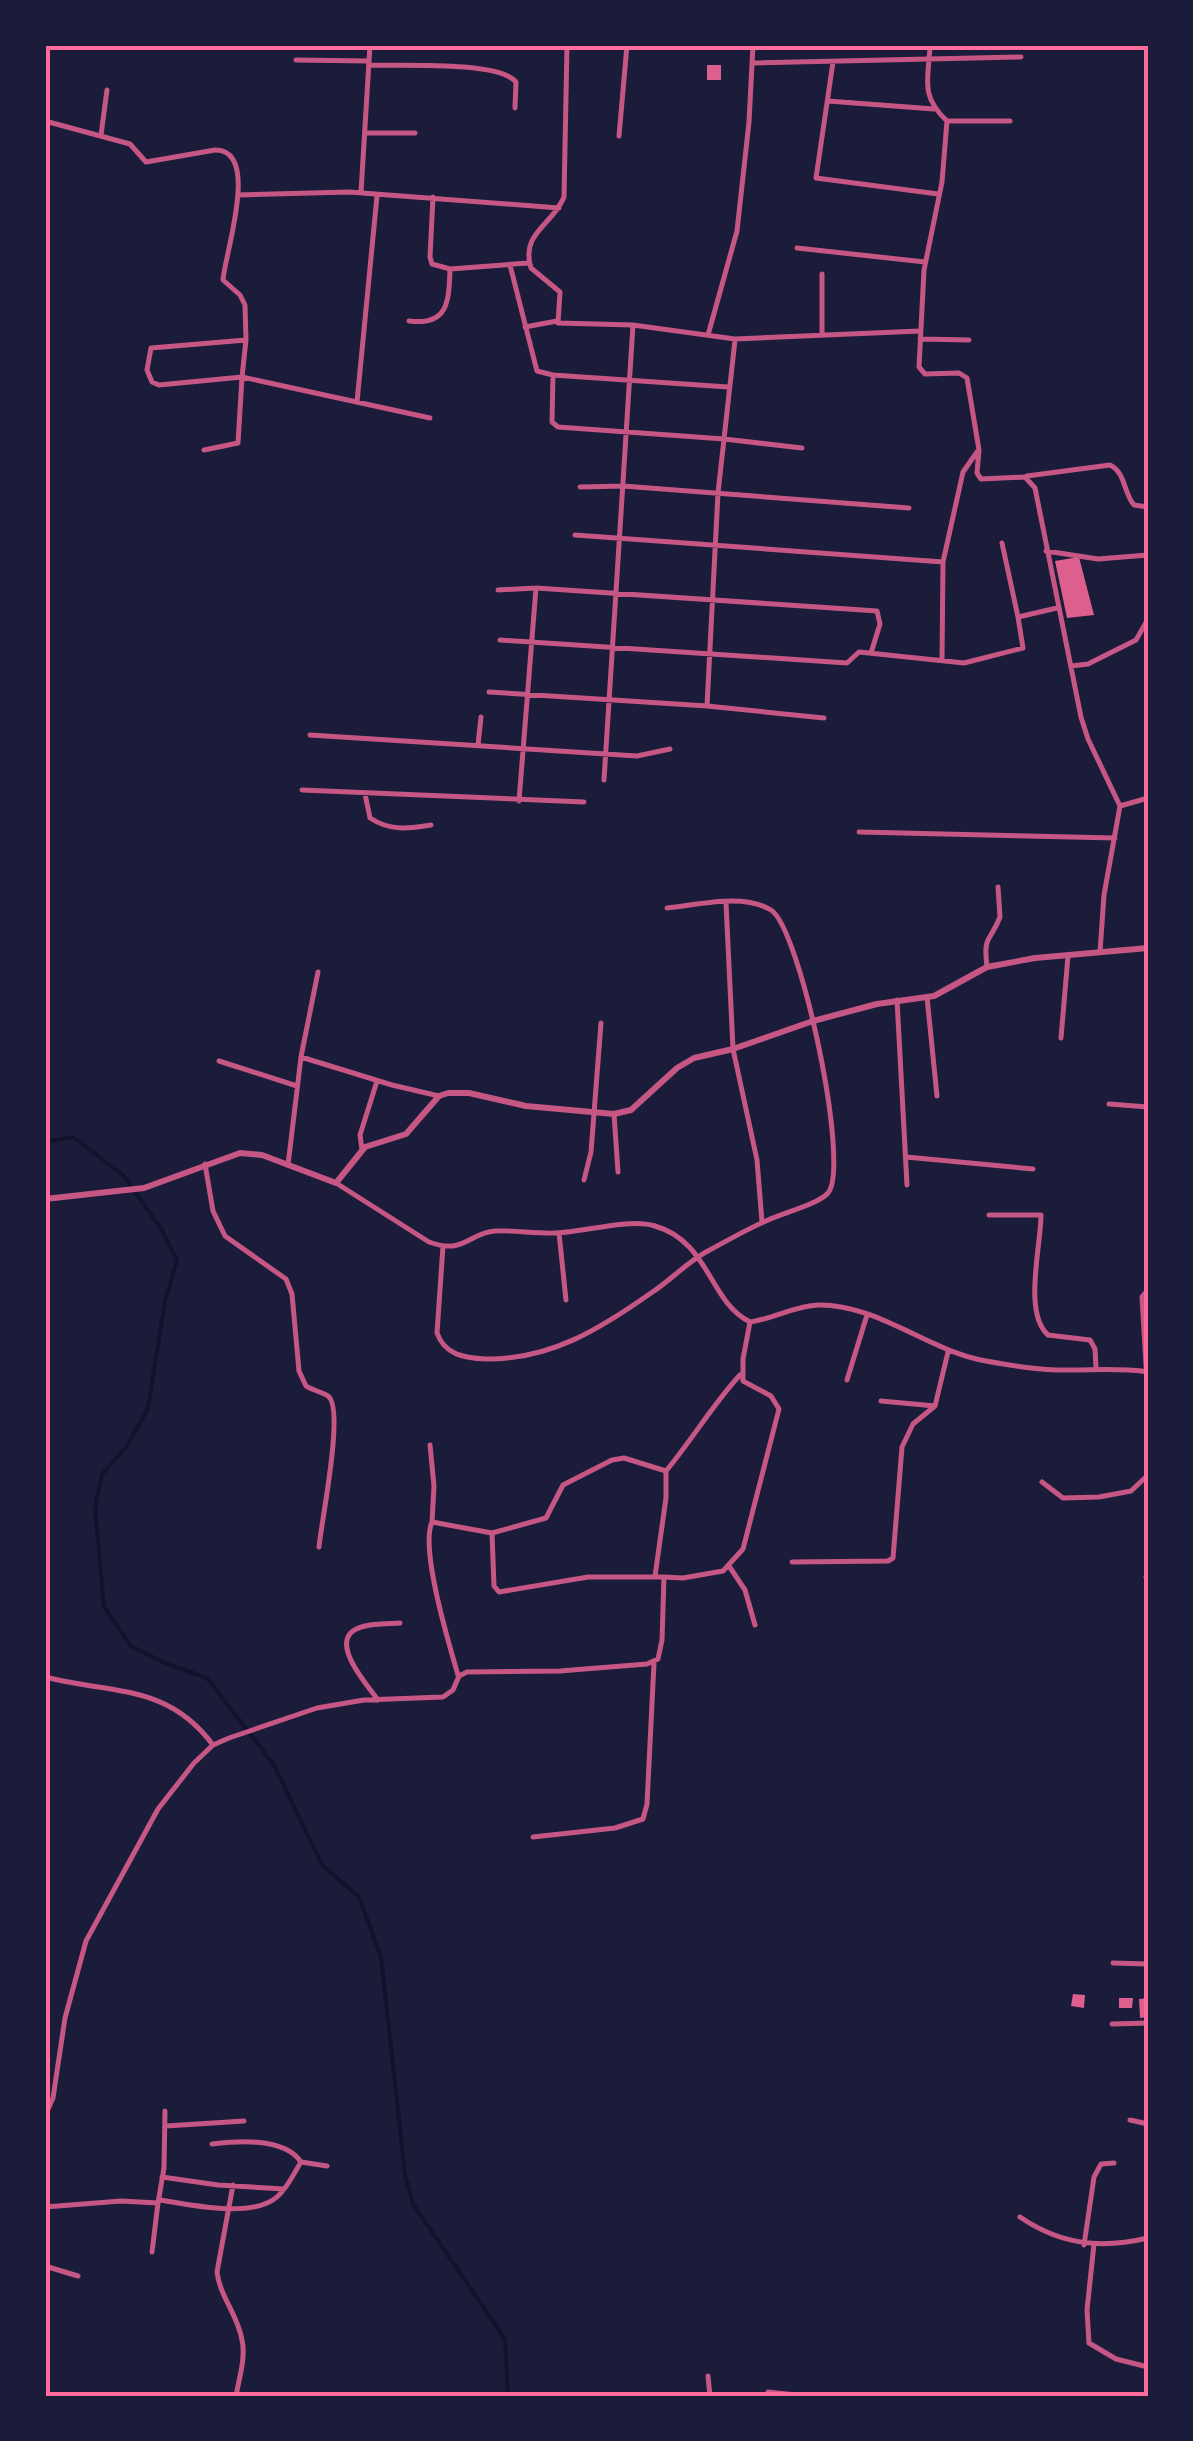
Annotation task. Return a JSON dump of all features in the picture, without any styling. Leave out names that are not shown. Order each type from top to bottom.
[{"type":"street","points":[[361,192],[370,45]]},
{"type":"street","points":[[557,320],[560,292],[528,264],[529,242],[559,208],[565,186],[567,45]]},
{"type":"street","points":[[619,136],[627,45]]},
{"type":"street","points":[[708,335],[737,231],[753,45]]},
{"type":"street","points":[[930,45],[928,90],[934,109],[947,121],[1010,121]]},
{"type":"street","points":[[753,63],[1021,56]]},
{"type":"street","points":[[296,60],[463,68],[510,76],[516,82],[516,108]]},
{"type":"street","points":[[833,62],[816,178],[939,194]]},
{"type":"street","points":[[101,135],[107,90]]},
{"type":"street","points":[[828,101],[934,109]]},
{"type":"street","points":[[45,121],[130,144],[146,162],[223,150],[235,160],[239,171],[238,195],[223,280],[245,305],[238,443],[204,450]]},
{"type":"street","points":[[947,121],[939,194],[925,262],[919,367],[922,373],[959,373],[967,378],[978,450],[977,473],[981,479],[1110,465],[1122,476],[1126,496],[1134,505],[1148,507]]},
{"type":"street","points":[[366,133],[415,133]]},
{"type":"street","points":[[238,195],[361,192],[559,208]]},
{"type":"street","points":[[357,402],[378,196]]},
{"type":"street","points":[[433,197],[432,264],[450,269],[528,264]]},
{"type":"street","points":[[797,248],[925,262]]},
{"type":"street","points":[[510,265],[537,371],[728,387]]},
{"type":"street","points":[[409,321],[434,321],[442,316],[450,269]]},
{"type":"street","points":[[822,274],[822,333]]},
{"type":"street","points":[[557,320],[562,324],[633,325],[735,338],[920,331]]},
{"type":"street","points":[[525,327],[557,320]]},
{"type":"street","points":[[604,780],[633,325]]},
{"type":"street","points":[[707,706],[718,493],[735,338]]},
{"type":"street","points":[[920,339],[969,340]]},
{"type":"street","points":[[246,340],[151,348],[146,370],[152,382],[159,385],[242,376],[430,418]]},
{"type":"street","points":[[554,375],[552,422],[558,427],[724,438],[802,448]]},
{"type":"street","points":[[942,660],[943,562],[965,466],[978,450]]},
{"type":"street","points":[[1026,476],[1034,488],[1088,740],[1120,806],[1104,895],[1100,952]]},
{"type":"street","points":[[580,487],[623,486],[909,508]]},
{"type":"street","points":[[574,535],[943,562]]},
{"type":"street","points":[[500,640],[847,662],[859,652],[964,662],[1023,648],[1002,543]]},
{"type":"street","points":[[1046,551],[1098,559],[1148,554]]},
{"type":"street","points":[[519,801],[536,588]]},
{"type":"street","points":[[498,590],[536,588],[876,612],[880,624],[871,653]]},
{"type":"street","points":[[1018,617],[1058,608]]},
{"type":"street","points":[[1071,666],[1088,664],[1136,640],[1148,619]]},
{"type":"street","points":[[489,692],[824,718]]},
{"type":"street","points":[[478,745],[481,717]]},
{"type":"street","points":[[310,735],[637,756],[670,748]]},
{"type":"street","points":[[302,790],[584,802]]},
{"type":"street","points":[[366,794],[370,818],[383,826],[404,829],[431,825]]},
{"type":"street","points":[[1120,806],[1148,798]]},
{"type":"street","points":[[859,832],[1115,838]]},
{"type":"street","points":[[987,967],[984,946],[1000,917],[998,887]]},
{"type":"street","points":[[726,903],[733,1049],[758,1160],[762,1222]]},
{"type":"street","points":[[443,1246],[437,1333],[446,1349],[465,1358],[518,1358],[556,1350],[650,1294],[700,1256],[762,1222],[821,1199],[832,1187],[834,1149],[827,1080],[794,950],[778,916],[754,904],[666,908]]},
{"type":"street","points":[[301,1057],[439,1096],[469,1093],[526,1106],[614,1114],[631,1110],[677,1068],[694,1058],[813,1021],[950,990],[987,967],[1148,948]]},
{"type":"street","points":[[1061,1038],[1068,955]]},
{"type":"street","points":[[288,1165],[301,1057],[318,972]]},
{"type":"street","points":[[927,997],[936,1096]]},
{"type":"street","points":[[897,1000],[907,1184]]},
{"type":"street","points":[[584,1180],[591,1152],[601,1023]]},
{"type":"street","points":[[220,1061],[297,1086]]},
{"type":"street","points":[[362,1150],[360,1135],[377,1081]]},
{"type":"street","points":[[336,1183],[362,1150],[406,1134],[439,1096]]},
{"type":"street","points":[[1109,1104],[1148,1107]]},
{"type":"street","points":[[614,1114],[618,1172]]},
{"type":"street","points":[[45,1199],[144,1188],[232,1154],[250,1152],[336,1183],[443,1246],[465,1244],[490,1231],[559,1233],[652,1225],[679,1238],[700,1256],[723,1295],[739,1316],[750,1322],[819,1305],[867,1314],[948,1352],[1036,1368],[1146,1372]]},
{"type":"street","points":[[906,1157],[1033,1168]]},
{"type":"street","points":[[205,1164],[213,1211],[225,1236],[286,1279],[292,1294],[300,1371],[306,1386],[329,1396],[333,1404],[320,1547]]},
{"type":"street","points":[[989,1216],[1040,1215],[1035,1295],[1040,1326],[1053,1337],[1090,1340],[1095,1348],[1096,1368]]},
{"type":"street","points":[[559,1233],[566,1300]]},
{"type":"street","points":[[1148,1290],[1142,1297],[1148,1398]]},
{"type":"street","points":[[847,1380],[867,1314]]},
{"type":"street","points":[[492,1533],[494,1586],[499,1592],[588,1577],[705,1576],[730,1566],[743,1549],[778,1409],[770,1396],[743,1381],[750,1322]]},
{"type":"street","points":[[792,1562],[893,1558],[902,1447],[913,1424],[936,1406],[948,1352]]},
{"type":"street","points":[[655,1576],[666,1470],[741,1374]]},
{"type":"street","points":[[880,1401],[936,1406]]},
{"type":"street","points":[[45,2116],[53,2098],[65,2018],[86,1941],[158,1808],[183,1775],[214,1745],[257,1726],[316,1708],[443,1697],[453,1690],[458,1676],[438,1610],[429,1540],[434,1486],[430,1445]]},
{"type":"street","points":[[432,1522],[492,1533],[546,1518],[563,1485],[612,1460],[624,1458],[666,1470]]},
{"type":"street","points":[[1042,1482],[1063,1498],[1085,1498],[1131,1491],[1148,1475]]},
{"type":"street","points":[[730,1566],[745,1590],[755,1624]]},
{"type":"street","points":[[533,1837],[615,1828],[643,1820],[654,1662],[660,1655],[662,1640],[664,1577]]},
{"type":"street","points":[[378,1700],[351,1663],[346,1638],[360,1628],[400,1622]]},
{"type":"street","points":[[458,1676],[482,1670],[560,1671],[654,1662]]},
{"type":"street","points":[[45,1677],[142,1694],[187,1717],[214,1745]]},
{"type":"street","points":[[1113,1963],[1148,1964]]},
{"type":"street","points":[[1112,2024],[1148,2023]]},
{"type":"street","points":[[152,2252],[166,2110]]},
{"type":"street","points":[[166,2126],[244,2120]]},
{"type":"street","points":[[1130,2120],[1148,2124]]},
{"type":"street","points":[[212,2144],[240,2141],[284,2148],[300,2162],[327,2166]]},
{"type":"street","points":[[45,2207],[121,2201],[228,2208],[263,2205],[278,2197],[300,2162]]},
{"type":"street","points":[[1084,2245],[1094,2177],[1101,2164],[1114,2162]]},
{"type":"street","points":[[162,2177],[284,2189]]},
{"type":"street","points":[[233,2185],[217,2272],[218,2286],[244,2345],[236,2396]]},
{"type":"street","points":[[1020,2217],[1058,2238],[1084,2245],[1148,2238]]},
{"type":"street","points":[[1094,2244],[1087,2310],[1089,2343],[1116,2359],[1148,2368]]},
{"type":"street","points":[[45,2266],[78,2276]]},
{"type":"street","points":[[708,2376],[710,2396]]},
{"type":"street","points":[[768,2392],[806,2396]]},
{"type":"building","points":[[707,65],[721,65],[721,80],[707,80]]},
{"type":"building","points":[[1079,557],[1094,615],[1067,618],[1055,561]]},
{"type":"building","points":[[1073,1994],[1085,1995],[1084,2008],[1071,2006]]},
{"type":"building","points":[[1119,1998],[1133,1998],[1132,2008],[1119,2008]]},
{"type":"building","points":[[1148,1998],[1148,2017],[1140,2018],[1139,1999]]},
{"type":"waterway","points":[[45,1142],[73,1137],[123,1175],[162,1230],[177,1261],[165,1301],[148,1408],[127,1446],[102,1474],[95,1508],[104,1607],[131,1646],[207,1678],[274,1765],[322,1865],[359,1897],[381,1957],[405,2174],[413,2204],[505,2339],[508,2396]]}]
